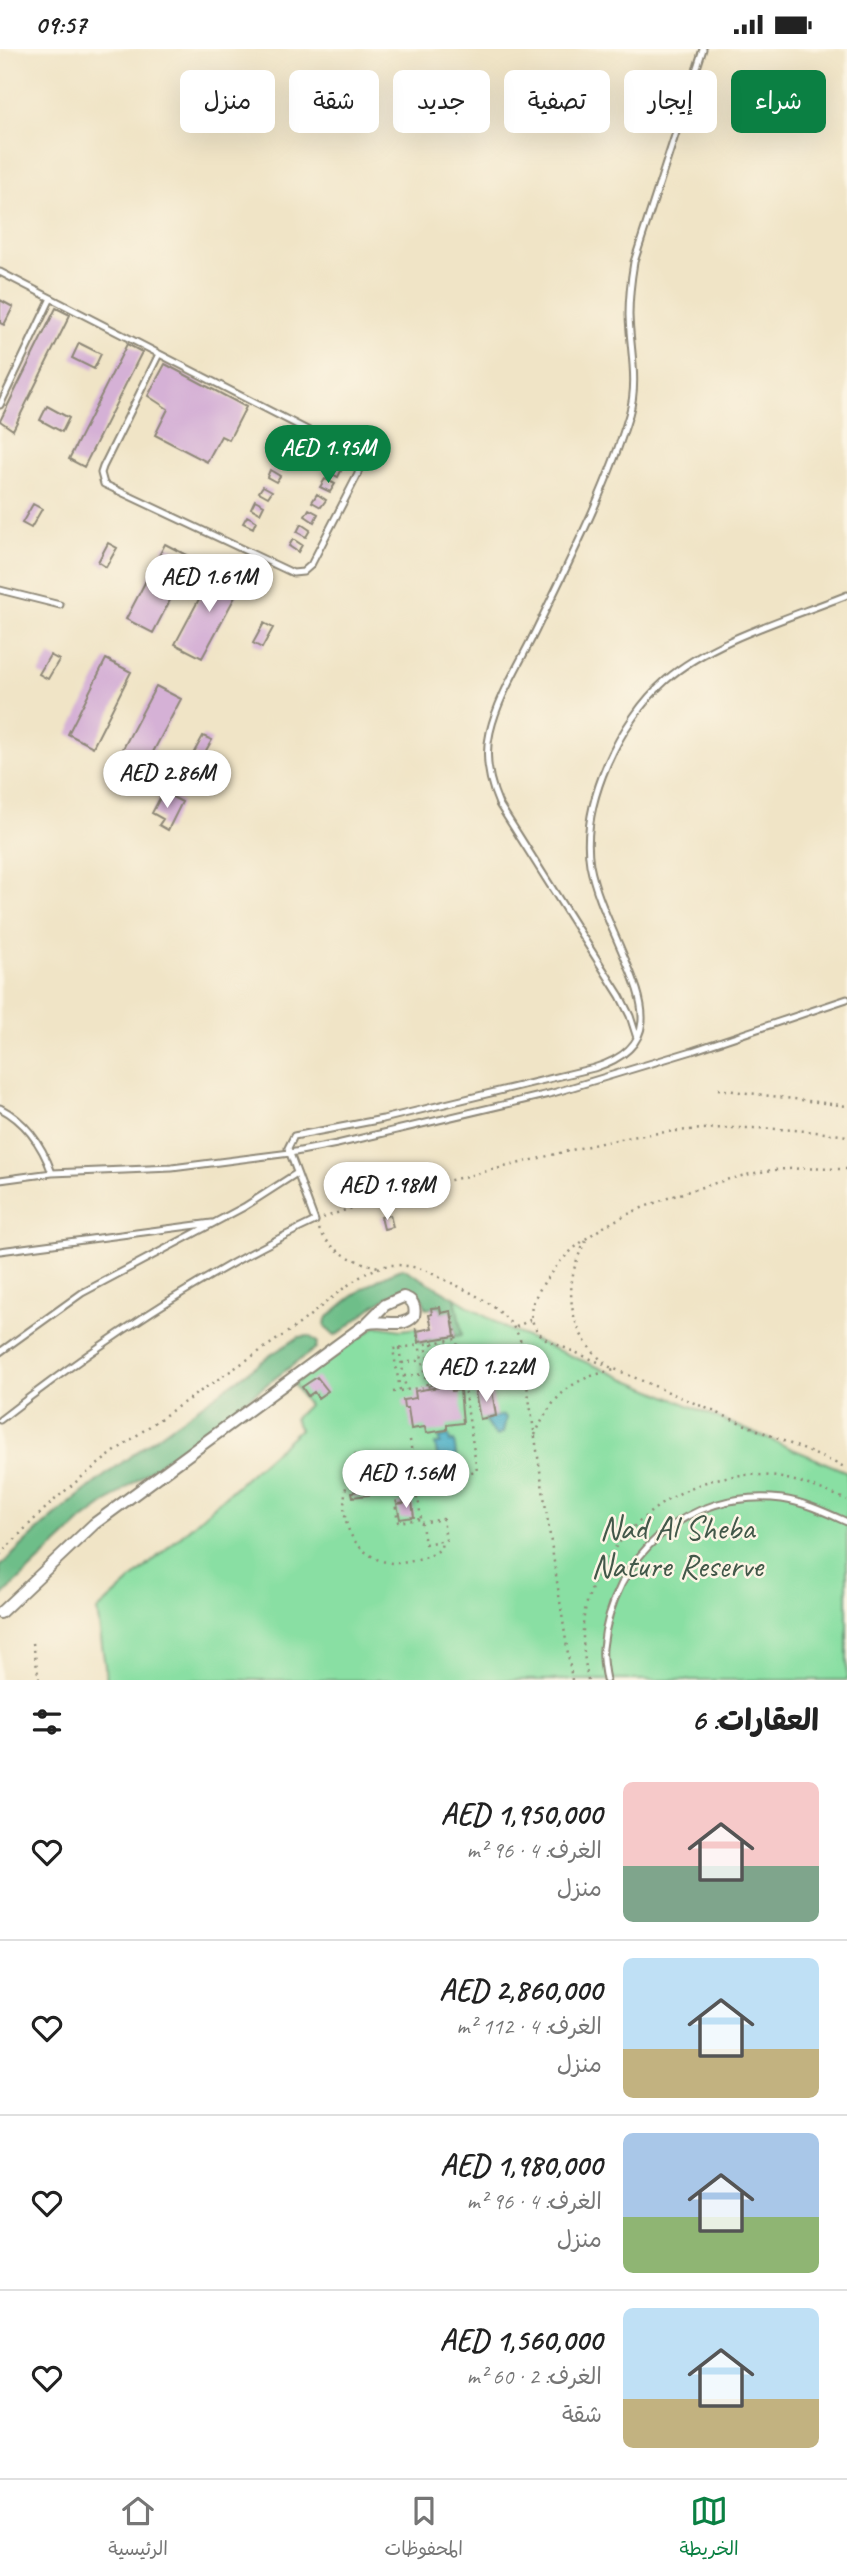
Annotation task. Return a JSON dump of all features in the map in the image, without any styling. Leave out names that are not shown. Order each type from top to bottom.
[{"type":"street","points":[[0,1613],[94,1524],[366,1324],[378,1310],[400,1297],[412,1301],[415,1308],[414,1316],[403,1324],[380,1321],[366,1324]]},
{"type":"lane","points":[[637,1038],[620,996],[499,804],[492,788],[488,752],[494,716],[572,553],[630,413],[635,390],[629,316],[634,262],[703,49]]},
{"type":"lane","points":[[0,272],[350,452],[358,459],[358,474],[311,565],[303,572],[293,573],[104,484],[101,473],[103,467],[159,354]]},
{"type":"lane","points":[[0,405],[51,298]]},
{"type":"lane","points":[[0,590],[60,605]]},
{"type":"lane","points":[[0,1420],[50,1381],[136,1323],[240,1259],[316,1221],[290,1153],[290,1141],[301,1133],[383,1119],[594,1068],[619,1058],[629,1049],[642,1024],[640,994],[596,886],[588,842],[596,797],[619,740],[639,709],[665,681],[695,659],[729,642],[847,595]]},
{"type":"lane","points":[[0,1180],[52,1173],[172,1168],[290,1153],[553,1093],[692,1051],[847,999]]},
{"type":"lane","points":[[0,1108],[18,1119],[30,1131],[44,1152],[52,1173]]},
{"type":"lane","points":[[0,1352],[82,1293],[216,1222],[297,1173]]},
{"type":"lane","points":[[0,1251],[216,1222]]},
{"type":"lane","points":[[606,1680],[602,1651],[608,1613],[623,1578],[645,1547],[674,1523],[709,1506],[746,1498],[784,1499],[847,1522]]},
{"type":"path","points":[[718,1089],[847,1106]]},
{"type":"path","points":[[572,1680],[522,1350],[515,1328],[491,1304],[425,1270],[402,1265],[379,1267],[362,1264],[347,1257],[334,1248],[316,1221],[353,1207],[430,1185],[642,1135],[731,1127],[775,1128],[847,1136]]},
{"type":"path","points":[[847,1169],[789,1169],[743,1175],[629,1212],[608,1223],[557,1266],[532,1304],[531,1319],[544,1338],[847,1468]]},
{"type":"path","points":[[588,1238],[574,1265],[570,1295],[572,1310],[576,1325],[587,1345],[615,1370]]},
{"type":"path","points":[[0,1555],[41,1512],[79,1479],[358,1279],[379,1267]]},
{"type":"path","points":[[414,1316],[429,1386]]},
{"type":"path","points":[[416,1481],[477,1471],[453,1316]]},
{"type":"path","points":[[515,1328],[531,1319]]},
{"type":"path","points":[[429,1386],[426,1344],[456,1339]]},
{"type":"path","points":[[432,1343],[438,1385]]},
{"type":"path","points":[[400,1391],[393,1349],[420,1345]]},
{"type":"path","points":[[399,1348],[406,1389]]},
{"type":"path","points":[[434,1358],[458,1354]]},
{"type":"path","points":[[402,1363],[422,1360]]},
{"type":"path","points":[[436,1371],[460,1367]]},
{"type":"path","points":[[534,1437],[552,1404],[569,1387],[591,1376],[615,1370]]},
{"type":"path","points":[[404,1376],[425,1374]]},
{"type":"path","points":[[393,1392],[462,1381]]},
{"type":"path","points":[[410,1440],[416,1481],[421,1521],[425,1544],[446,1541],[443,1519],[421,1521],[398,1522],[395,1502],[418,1498]]},
{"type":"path","points":[[356,1454],[347,1479],[345,1515],[350,1535],[362,1549],[384,1562],[404,1563],[436,1553],[442,1548],[442,1541]]},
{"type":"path","points":[[588,1680],[583,1650],[585,1607],[602,1566],[628,1531],[662,1503],[701,1484],[744,1475],[786,1478],[847,1500]]},
{"type":"path","points":[[33,1643],[38,1680]]},
{"type":"green space","points":[[403,1268],[455,1298],[462,1335],[455,1336],[451,1312],[441,1313],[440,1307],[426,1309],[418,1294],[403,1288],[376,1304],[334,1336],[325,1326],[326,1319],[353,1297],[372,1283]]},
{"type":"green space","name":"Nad Al Sheba Nature Reserve","points":[[455,1298],[505,1328],[847,1472],[847,1680],[107,1680],[97,1611],[300,1429],[294,1419],[308,1405],[293,1384],[377,1326],[401,1330],[417,1328],[419,1343],[461,1335]]},
{"type":"green space","points":[[309,1336],[317,1342],[316,1348],[83,1520],[0,1598],[0,1567],[64,1508],[132,1455],[272,1354],[299,1337]]},
{"type":"water","points":[[503,1415],[506,1418],[503,1433],[497,1436],[485,1420]]},
{"type":"water","points":[[449,1436],[450,1442],[454,1441],[458,1467],[440,1470],[435,1444],[440,1444],[439,1438]]},
{"type":"building","points":[[0,300],[13,307],[4,325],[0,323]]},
{"type":"building","points":[[56,308],[70,315],[13,430],[0,421]]},
{"type":"building","points":[[79,343],[101,354],[94,369],[72,358]]},
{"type":"building","points":[[127,344],[142,352],[84,467],[69,459]]},
{"type":"building","points":[[165,364],[246,407],[229,440],[221,436],[207,462],[155,435],[168,409],[148,396]]},
{"type":"building","points":[[47,406],[69,418],[62,432],[40,420]]},
{"type":"building","points":[[286,440],[295,445],[292,452],[282,448]]},
{"type":"building","points":[[279,455],[288,460],[284,467],[275,462]]},
{"type":"building","points":[[333,464],[342,469],[338,477],[329,472]]},
{"type":"building","points":[[270,470],[280,476],[276,482],[267,477]]},
{"type":"building","points":[[325,479],[335,484],[330,492],[320,487]]},
{"type":"building","points":[[263,486],[272,491],[268,497],[259,492]]},
{"type":"building","points":[[317,494],[326,500],[321,507],[312,502]]},
{"type":"building","points":[[255,500],[264,505],[260,513],[251,508]]},
{"type":"building","points":[[33,504],[42,509],[31,528],[22,523]]},
{"type":"building","points":[[309,509],[318,514],[314,522],[305,516]]},
{"type":"building","points":[[247,516],[256,521],[253,528],[243,523]]},
{"type":"building","points":[[301,524],[310,530],[306,537],[297,532]]},
{"type":"building","points":[[293,539],[302,545],[298,552],[289,546]]},
{"type":"building","points":[[108,543],[117,548],[106,567],[98,562]]},
{"type":"building","points":[[165,544],[192,558],[153,633],[126,619]]},
{"type":"building","points":[[253,563],[261,567],[257,575],[249,571]]},
{"type":"building","points":[[215,569],[242,584],[202,658],[175,644]]},
{"type":"building","points":[[264,623],[273,628],[262,648],[253,643]]},
{"type":"building","points":[[50,655],[59,660],[48,679],[39,674]]},
{"type":"building","points":[[106,659],[131,672],[93,747],[68,734]]},
{"type":"building","points":[[156,686],[181,699],[142,773],[117,760]]},
{"type":"building","points":[[203,736],[212,740],[201,759],[193,754]]},
{"type":"building","points":[[163,792],[182,802],[168,830],[159,825],[163,819],[152,813]]},
{"type":"building","points":[[390,1215],[393,1227],[384,1229],[381,1217]]},
{"type":"building","points":[[440,1307],[441,1313],[451,1311],[455,1336],[419,1342],[417,1331],[432,1328],[429,1315],[432,1314],[431,1308]]},
{"type":"building","points":[[317,1377],[328,1391],[318,1398],[314,1392],[308,1396],[302,1387]]},
{"type":"building","points":[[451,1385],[452,1391],[460,1390],[463,1423],[447,1425],[447,1430],[426,1433],[425,1427],[411,1429],[408,1408],[404,1408],[403,1400],[416,1398],[415,1391]]},
{"type":"building","points":[[492,1390],[496,1416],[480,1419],[475,1392]]},
{"type":"building","points":[[375,1459],[376,1466],[382,1465],[383,1471],[364,1474],[363,1467],[369,1466],[368,1460]]},
{"type":"building","points":[[368,1489],[369,1495],[353,1497],[352,1492]]},
{"type":"building","points":[[412,1502],[414,1517],[400,1519],[397,1504]]}]
